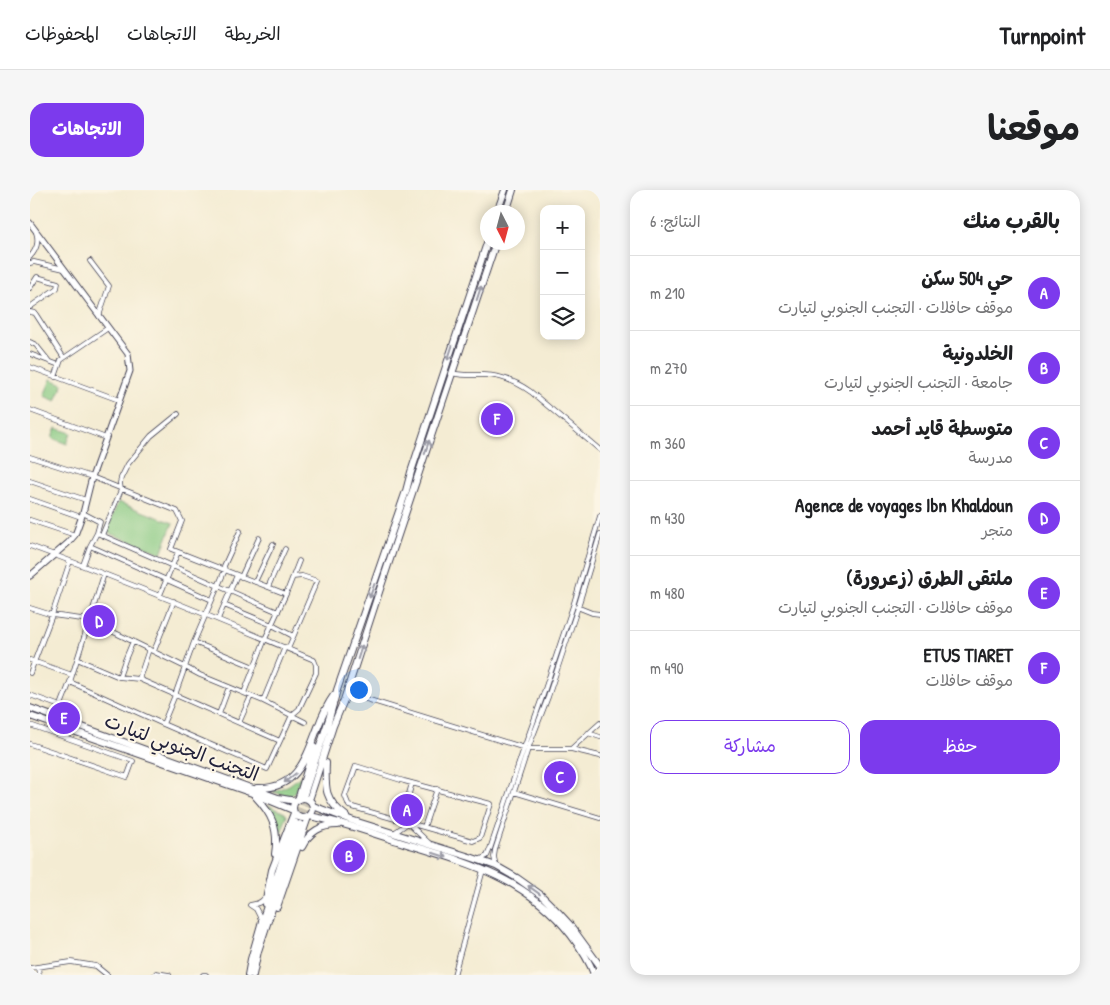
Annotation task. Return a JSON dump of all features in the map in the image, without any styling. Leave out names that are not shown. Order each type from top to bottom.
[{"type":"highway","points":[[500,205],[505,190]]},
{"type":"highway","points":[[508,205],[513,190]]},
{"type":"highway","points":[[253,975],[265,922],[266,892],[272,870],[403,500],[485,250]]},
{"type":"highway","points":[[309,800],[347,693],[493,250]]},
{"type":"highway","points":[[411,472],[418,474]]},
{"type":"highway","points":[[272,870],[277,840],[274,824],[266,808],[252,790],[283,783],[298,771],[318,724],[337,690]]},
{"type":"highway","points":[[265,922],[276,910],[312,811],[309,800],[337,690]]},
{"type":"highway","points":[[309,800],[326,763],[344,700]]},
{"type":"highway","name":"التجنب الجنوبي لتيارت","points":[[30,708],[252,790],[294,811]]},
{"type":"highway","name":"التجنب الجنوبي لتيارت","points":[[30,716],[252,790],[278,798],[297,800]]},
{"type":"highway","points":[[326,763],[326,791],[335,807],[350,823]]},
{"type":"highway","points":[[297,800],[309,800],[350,823],[483,870],[517,886],[544,906],[555,917],[578,944],[594,975]]},
{"type":"highway","points":[[294,811],[301,818],[309,817],[350,823],[394,833],[496,866],[541,895],[570,926],[600,968],[594,975]]},
{"type":"highway","points":[[248,975],[250,959],[265,922],[298,823]]},
{"type":"highway","points":[[289,875],[304,843],[314,832],[328,825],[350,823]]},
{"type":"street","points":[[30,223],[128,354],[130,371],[92,477],[82,515],[74,535],[68,544],[30,576]]},
{"type":"street","points":[[30,257],[36,250],[38,239],[36,230]]},
{"type":"street","points":[[90,261],[109,286],[99,316]]},
{"type":"street","points":[[30,263],[65,269]]},
{"type":"street","points":[[30,288],[37,277],[58,283],[57,288],[30,307]]},
{"type":"street","points":[[30,312],[35,313],[64,358]]},
{"type":"street","points":[[55,377],[64,358],[108,328]]},
{"type":"street","points":[[30,342],[36,345],[50,362]]},
{"type":"street","points":[[30,354],[60,365]]},
{"type":"street","points":[[30,367],[119,400]]},
{"type":"street","points":[[452,374],[494,376],[514,382],[531,392],[600,450]]},
{"type":"street","points":[[30,410],[106,438]]},
{"type":"street","points":[[83,565],[90,546],[100,534],[121,490],[121,478],[128,464],[150,436],[178,414]]},
{"type":"street","points":[[30,457],[92,477],[177,511],[182,521],[171,549],[286,594]]},
{"type":"street","points":[[30,481],[86,500]]},
{"type":"street","points":[[30,499],[100,522],[100,534]]},
{"type":"street","points":[[575,607],[590,546],[600,516]]},
{"type":"street","points":[[30,520],[74,535]]},
{"type":"street","points":[[163,724],[176,695],[194,642],[225,570],[224,566],[240,531]]},
{"type":"street","points":[[100,534],[278,612]]},
{"type":"street","points":[[478,860],[485,857],[489,852],[526,749],[548,696],[557,661],[600,534]]},
{"type":"street","points":[[218,619],[230,591],[259,538]]},
{"type":"street","points":[[254,582],[272,544]]},
{"type":"street","points":[[30,546],[207,614],[314,660],[316,665],[316,673],[299,709],[292,715],[267,768],[70,682]]},
{"type":"street","points":[[90,546],[212,600]]},
{"type":"street","points":[[590,546],[596,548]]},
{"type":"street","points":[[268,587],[285,550]]},
{"type":"street","points":[[160,595],[178,552]]},
{"type":"street","points":[[30,673],[32,661],[52,615],[70,561]]},
{"type":"street","points":[[244,693],[265,639],[300,561]]},
{"type":"street","points":[[56,718],[70,682],[104,574]]},
{"type":"street","points":[[263,701],[294,636],[317,581],[302,576],[293,577]]},
{"type":"street","points":[[154,651],[174,601]]},
{"type":"street","points":[[224,605],[294,636]]},
{"type":"street","points":[[575,607],[600,614]]},
{"type":"street","points":[[30,608],[52,615],[90,620],[200,675],[263,701],[305,722]]},
{"type":"street","points":[[119,677],[124,660],[133,641]]},
{"type":"street","points":[[194,642],[254,667]]},
{"type":"street","points":[[139,679],[149,649]]},
{"type":"street","points":[[77,658],[119,677],[139,679],[280,741]]},
{"type":"street","points":[[32,661],[72,675]]},
{"type":"street","points":[[219,714],[229,687]]},
{"type":"street","points":[[347,693],[526,749],[571,749],[600,756]]},
{"type":"street","points":[[30,695],[60,706]]},
{"type":"street","points":[[239,723],[251,696]]},
{"type":"street","points":[[571,749],[600,723]]},
{"type":"street","points":[[30,725],[133,761],[127,777],[30,744]]},
{"type":"street","points":[[588,733],[600,737]]},
{"type":"street","points":[[496,866],[494,852],[526,749]]},
{"type":"street","points":[[356,766],[412,783],[491,804],[480,838],[473,841],[350,806],[345,796],[356,766]]},
{"type":"street","points":[[412,783],[403,815],[408,823],[431,844]]},
{"type":"street","points":[[424,827],[437,790]]},
{"type":"street","points":[[514,792],[600,818]]},
{"type":"street","points":[[394,833],[408,823]]},
{"type":"street","points":[[454,975],[483,870]]},
{"type":"street","points":[[265,922],[256,909],[250,905],[259,903],[266,892]]},
{"type":"street","points":[[30,968],[71,962],[96,966],[107,975]]},
{"type":"street","points":[[38,967],[39,975]]},
{"type":"street","points":[[155,975],[156,973],[169,975]]},
{"type":"green space","points":[[51,379],[63,384],[56,401],[44,396]]},
{"type":"green space","points":[[56,428],[71,433],[67,444],[52,438]]},
{"type":"green space","points":[[118,502],[173,523],[161,553],[106,532]]},
{"type":"green space","points":[[301,776],[292,795],[273,792],[289,785]]},
{"type":"green space","points":[[268,805],[285,813],[287,816],[281,833],[276,818]]},
{"type":"tunnel","points":[[295,822],[304,794]]},
{"type":"tunnel","points":[[300,824],[310,797]]},
{"type":"place","name":"ETUS TIARET","points":[[497,419]]},
{"type":"place","name":"Agence de voyages Ibn Khaldoun","points":[[99,621]]},
{"type":"place","name":"ملتقى الطرق (زعرورة)","points":[[64,718]]},
{"type":"place","name":"متوسطة قايد أحمد","points":[[560,777]]},
{"type":"place","name":"حي 504 سكن","points":[[407,810]]},
{"type":"place","name":"الخلدونية","points":[[349,856]]}]
